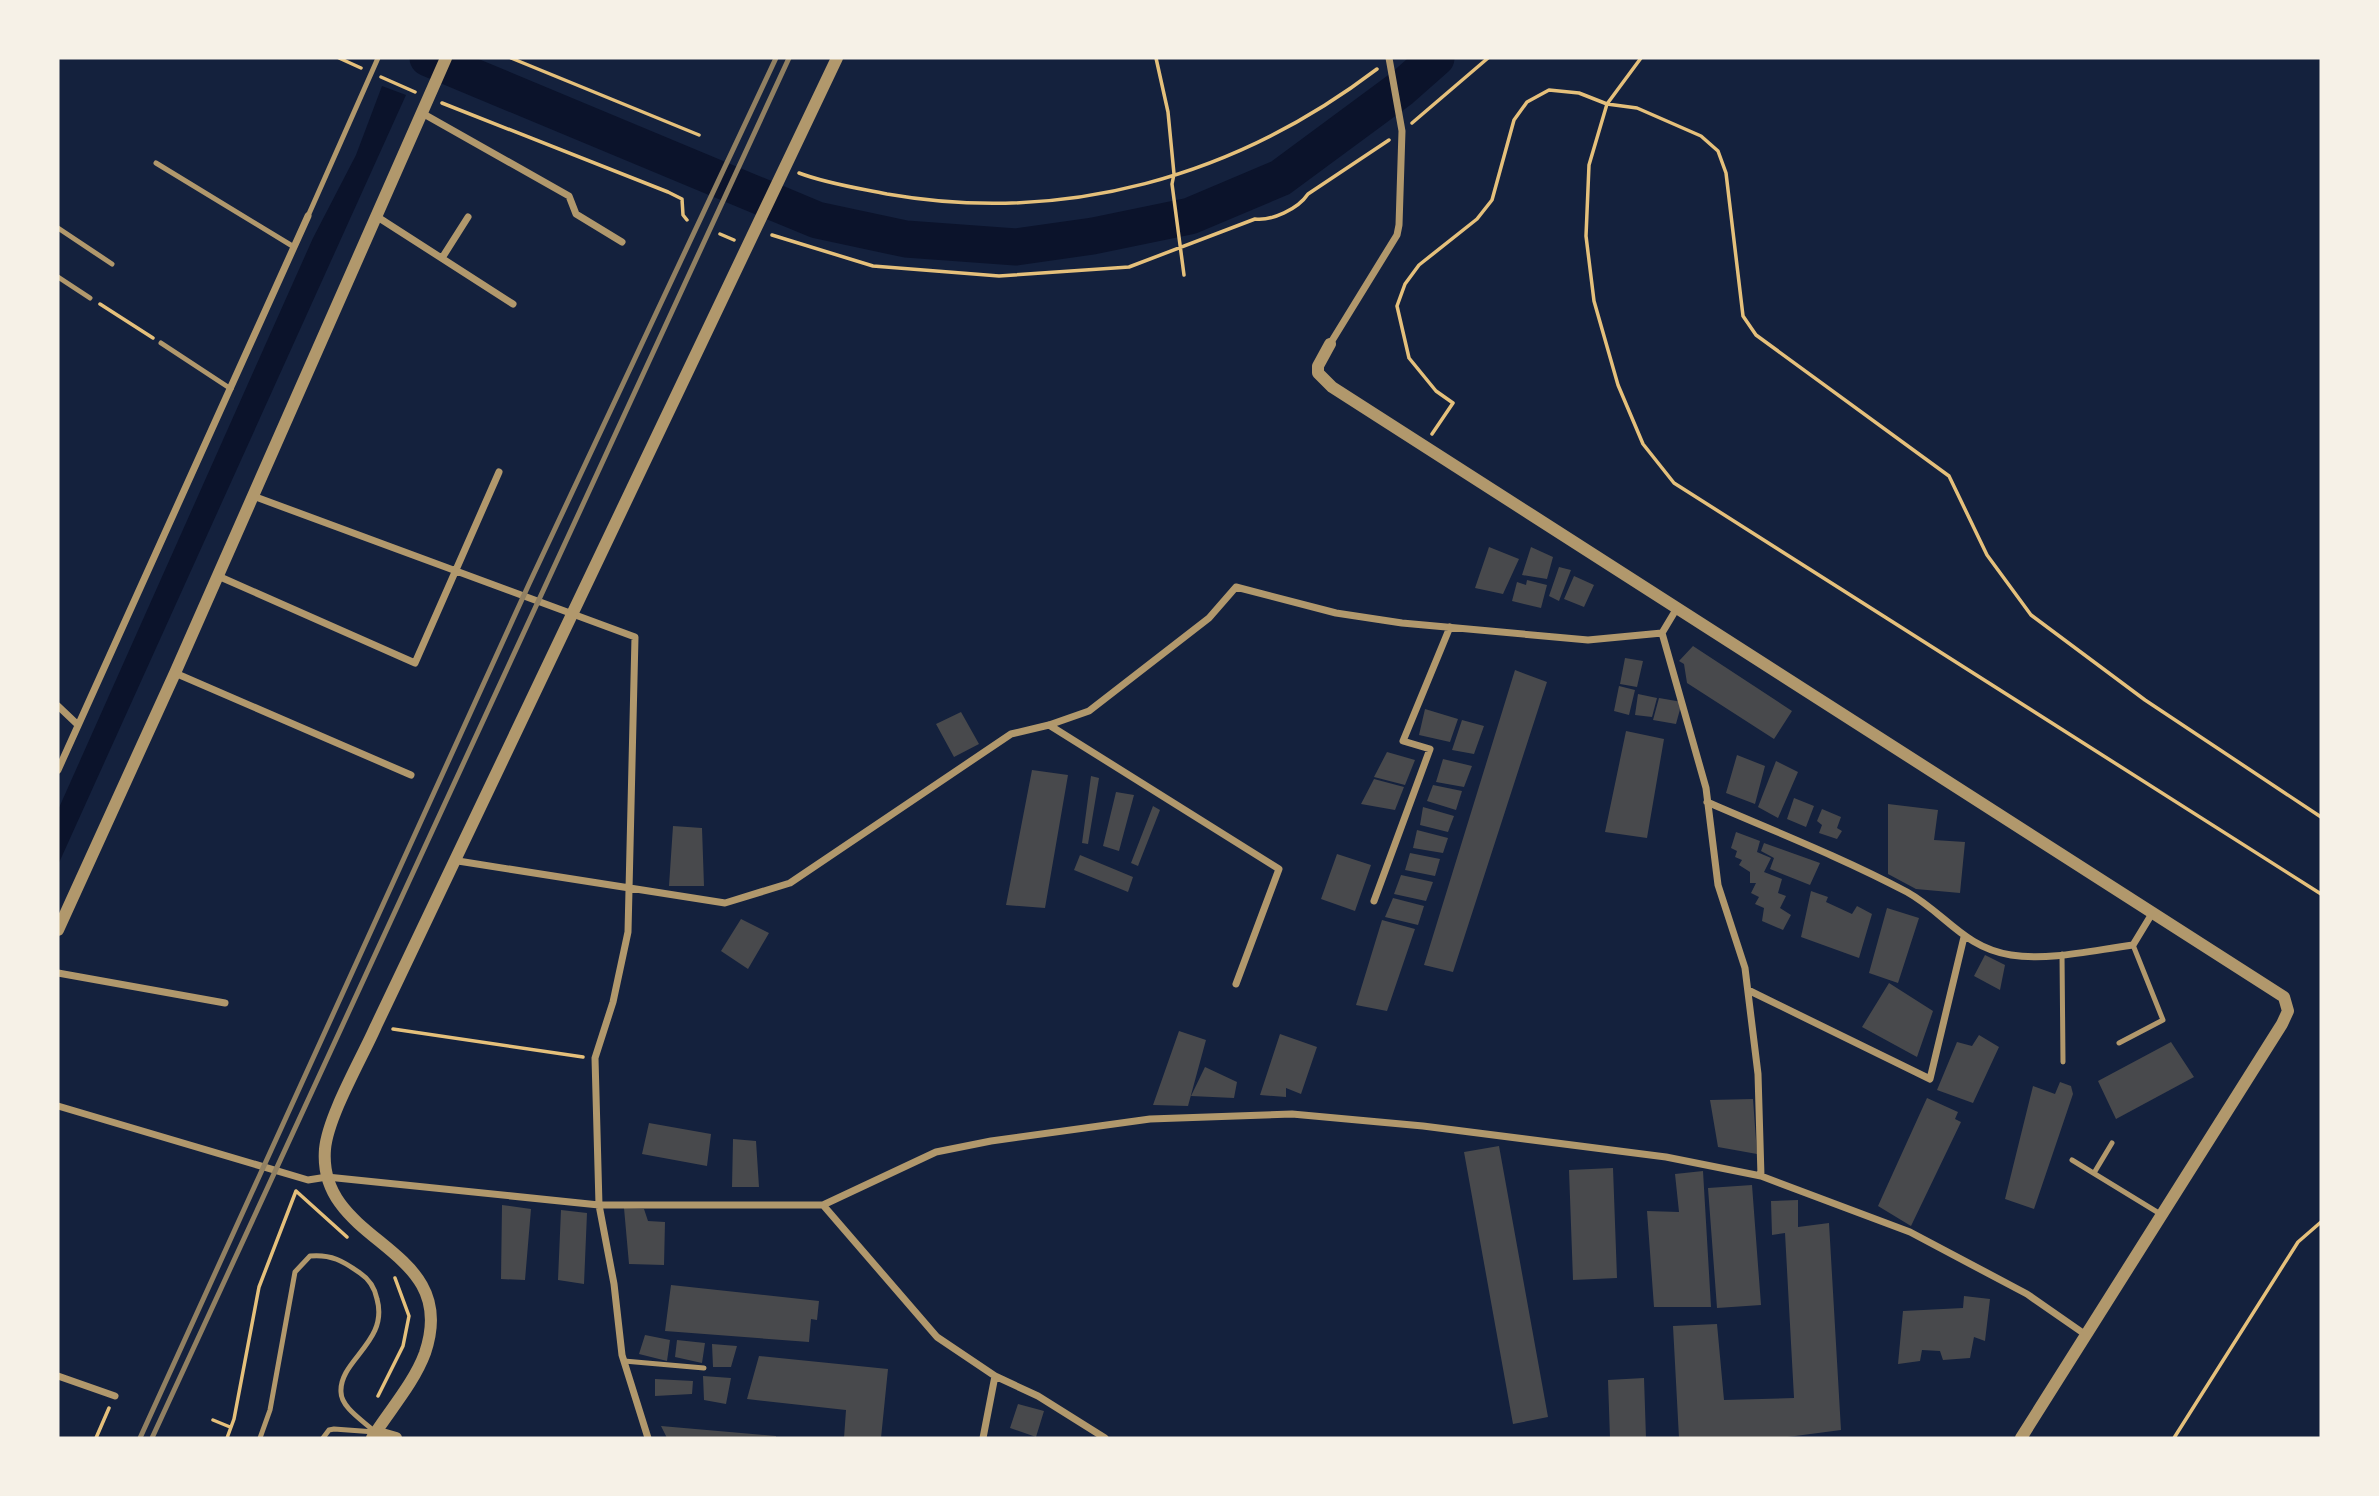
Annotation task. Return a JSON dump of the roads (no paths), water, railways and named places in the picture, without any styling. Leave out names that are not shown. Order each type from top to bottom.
[{"type":"street","points":[[58,930],[176,673],[422,113],[435,96],[446,58]]},
{"type":"street","points":[[396,1438],[374,1435],[421,1360],[429,1338],[429,1314],[423,1290],[412,1269],[394,1250],[349,1217],[337,1200],[327,1177],[327,1139],[376,1027],[458,861],[761,220],[790,172],[837,58]]},
{"type":"street","points":[[1390,61],[1401,120],[1397,235],[1318,366],[1323,380],[2154,911],[2284,997],[2288,1011],[2021,1438]]},
{"type":"street","points":[[422,113],[569,196],[576,214],[622,242]]},
{"type":"street","points":[[58,770],[308,216]]},
{"type":"street","points":[[376,216],[513,304]]},
{"type":"street","points":[[442,258],[468,217]]},
{"type":"street","points":[[218,576],[415,663],[499,472]]},
{"type":"street","points":[[253,496],[635,637],[626,945],[595,1058],[598,1205],[624,1361],[648,1438]]},
{"type":"street","points":[[458,861],[725,903],[790,883],[1011,734],[1049,725],[1089,711],[1209,618],[1236,587],[1336,613],[1450,627],[1588,640],[1662,633]]},
{"type":"street","points":[[1677,608],[1662,633],[1707,802],[1718,884],[1745,968],[1758,1074],[1761,1176]]},
{"type":"street","points":[[1374,901],[1430,749],[1403,741],[1450,627]]},
{"type":"street","points":[[176,673],[411,775]]},
{"type":"street","points":[[58,706],[78,725]]},
{"type":"street","points":[[1049,725],[1279,869],[1236,984]]},
{"type":"street","points":[[1707,802],[1804,843],[1910,894],[1965,937],[1986,949],[2012,955],[2062,954],[2133,945],[2154,911]]},
{"type":"street","points":[[1748,990],[1930,1079],[1965,937]]},
{"type":"street","points":[[58,973],[225,1003]]},
{"type":"street","points":[[58,1106],[308,1180],[327,1177],[598,1205],[822,1205],[936,1153],[991,1141],[1150,1119],[1283,1113],[1423,1126],[1666,1157],[1761,1176],[1910,1232],[2027,1294],[2086,1335]]},
{"type":"street","points":[[822,1205],[937,1336],[995,1376],[1038,1396],[1105,1438]]},
{"type":"street","points":[[58,1376],[115,1396]]},
{"type":"street","points":[[984,1438],[995,1376]]},
{"type":"lane","points":[[308,216],[377,58]]},
{"type":"lane","points":[[156,163],[294,247]]},
{"type":"lane","points":[[58,241],[60,230],[112,264]]},
{"type":"lane","points":[[58,277],[90,298]]},
{"type":"lane","points":[[161,343],[231,389]]},
{"type":"lane","points":[[2119,1043],[2163,1020],[2133,945]]},
{"type":"lane","points":[[2062,954],[2063,1062]]},
{"type":"lane","points":[[2094,1173],[2112,1143]]},
{"type":"lane","points":[[2072,1160],[2162,1215]]},
{"type":"lane","points":[[260,1438],[270,1410],[295,1272],[310,1256],[327,1254],[366,1277],[377,1299],[378,1326],[343,1382],[340,1394],[347,1406],[374,1435]]},
{"type":"lane","points":[[624,1361],[704,1368]]},
{"type":"lane","points":[[323,1438],[329,1430],[334,1429],[374,1435]]},
{"type":"water","points":[[382,86],[406,95],[58,865],[58,810],[313,238],[356,155]]},
{"type":"waterway","points":[[428,58],[817,220],[906,239],[1016,247],[1093,236],[1190,216],[1280,178],[1402,88],[1436,58]]},
{"type":"railway","points":[[140,1438],[529,584],[776,58]]},
{"type":"railway","points":[[152,1438],[789,58]]}]
